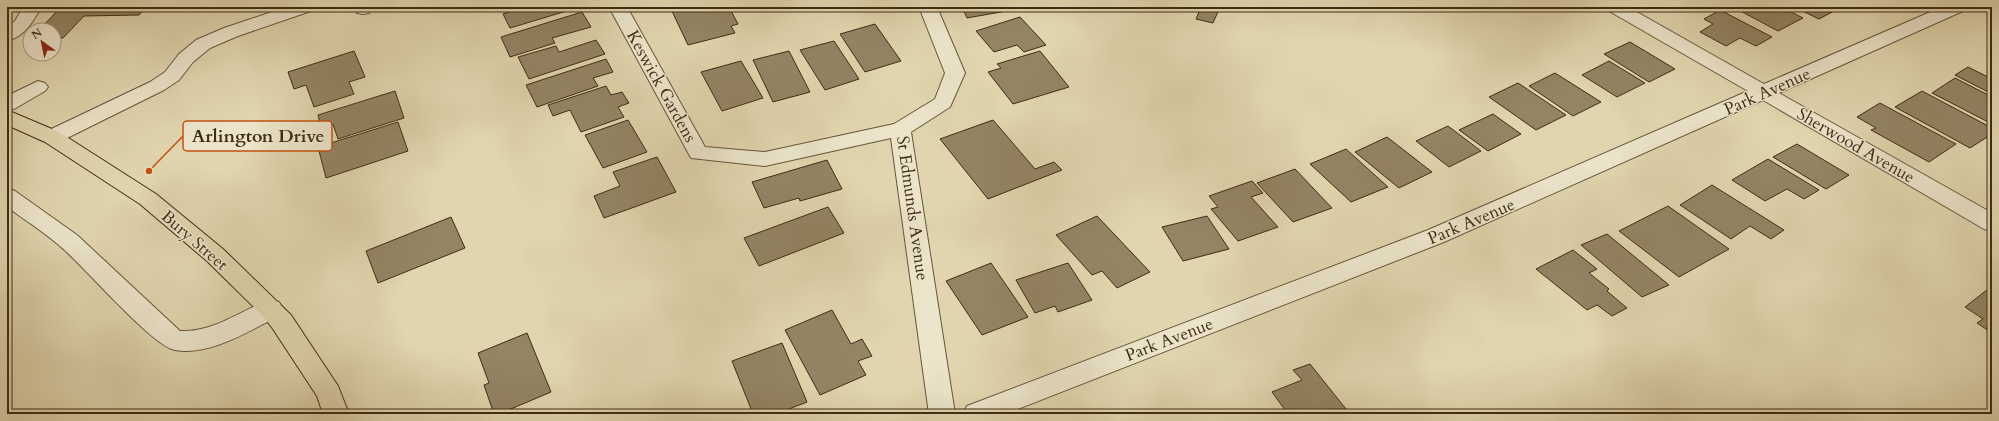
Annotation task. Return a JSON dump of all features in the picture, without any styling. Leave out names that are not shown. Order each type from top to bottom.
[{"type":"main road","name":"Bury Street","points":[[7,117],[52,136],[148,199],[215,255],[271,309],[330,393],[336,414]]},
{"type":"street","points":[[7,35],[22,24],[32,7]]},
{"type":"street","points":[[52,136],[157,86],[172,76],[186,58],[203,44],[231,32],[305,7]]},
{"type":"street","name":"Keswick Gardens","points":[[618,7],[698,153],[765,159],[900,129]]},
{"type":"street","name":"St Edmunds Avenue","points":[[928,7],[955,73],[943,103],[900,129],[942,414]]},
{"type":"street","name":"Sherwood Avenue","points":[[1615,7],[1992,223]]},
{"type":"street","name":"Park Avenue","points":[[976,414],[1436,236],[1957,7]]},
{"type":"street","points":[[7,104],[38,87]]},
{"type":"street","points":[[7,196],[69,241],[156,325],[174,340],[189,341],[222,334],[271,309]]},
{"type":"building","points":[[61,7],[146,7],[139,15],[84,16],[63,38],[62,22],[47,22]]},
{"type":"building","points":[[525,7],[580,7],[510,28],[503,14]]},
{"type":"building","points":[[670,7],[729,7],[738,24],[731,26],[735,33],[688,45]]},
{"type":"building","points":[[962,7],[1029,7],[967,18]]},
{"type":"building","points":[[1176,7],[1220,7],[1213,23],[1196,19],[1199,12]]},
{"type":"building","points":[[1733,7],[1781,7],[1803,18],[1778,31]]},
{"type":"building","points":[[1794,7],[1830,7],[1836,10],[1819,19]]},
{"type":"building","points":[[1720,10],[1772,37],[1756,46],[1740,38],[1726,46],[1700,32],[1713,24],[1704,19]]},
{"type":"building","points":[[582,12],[591,27],[552,38],[555,43],[510,57],[501,37]]},
{"type":"building","points":[[1020,17],[1046,45],[1024,52],[1017,45],[994,52],[976,31]]},
{"type":"building","points":[[875,24],[901,61],[865,72],[840,34]]},
{"type":"building","points":[[596,40],[605,54],[529,79],[518,57],[556,46],[559,52]]},
{"type":"building","points":[[834,41],[859,79],[825,90],[800,50]]},
{"type":"building","points":[[1630,42],[1675,69],[1649,82],[1604,54]]},
{"type":"building","points":[[354,51],[365,77],[349,82],[354,94],[314,107],[306,85],[294,89],[288,72]]},
{"type":"building","points":[[789,51],[810,92],[773,102],[753,60]]},
{"type":"building","points":[[1040,51],[1069,87],[1013,104],[988,72],[1001,68],[997,64]]},
{"type":"building","points":[[606,59],[613,72],[593,78],[598,86],[537,107],[526,85]]},
{"type":"building","points":[[741,61],[763,98],[722,111],[701,72]]},
{"type":"building","points":[[1609,61],[1645,83],[1617,97],[1582,75]]},
{"type":"building","points":[[1968,67],[1992,79],[1992,94],[1955,75]]},
{"type":"building","points":[[1555,73],[1601,102],[1573,116],[1529,86]]},
{"type":"building","points":[[1955,78],[1992,97],[1992,124],[1932,93]]},
{"type":"building","points":[[1518,83],[1566,115],[1536,130],[1489,97]]},
{"type":"building","points":[[606,86],[611,95],[622,92],[629,103],[618,107],[624,117],[581,132],[570,110],[553,116],[548,105]]},
{"type":"building","points":[[395,91],[404,118],[338,139],[333,124],[321,127],[318,115]]},
{"type":"building","points":[[1922,91],[1992,128],[1992,134],[1970,148],[1895,107]]},
{"type":"building","points":[[1880,103],[1956,144],[1929,162],[1871,130],[1876,128],[1857,117]]},
{"type":"building","points":[[1493,114],[1521,134],[1488,151],[1459,130]]},
{"type":"building","points":[[628,120],[647,152],[603,168],[585,135]]},
{"type":"building","points":[[993,120],[1035,169],[1054,162],[1062,170],[988,199],[940,139]]},
{"type":"building","points":[[398,122],[408,151],[326,178],[318,147]]},
{"type":"building","points":[[1448,126],[1481,151],[1449,167],[1416,141]]},
{"type":"building","points":[[1387,137],[1432,172],[1399,188],[1355,152]]},
{"type":"building","points":[[1797,144],[1849,175],[1826,189],[1773,157]]},
{"type":"building","points":[[1346,149],[1388,187],[1351,202],[1310,164]]},
{"type":"building","points":[[657,157],[676,192],[604,218],[594,196],[620,186],[613,172]]},
{"type":"building","points":[[1768,159],[1819,190],[1804,199],[1787,189],[1765,201],[1732,180]]},
{"type":"building","points":[[827,160],[842,189],[800,201],[799,198],[764,208],[752,182]]},
{"type":"building","points":[[1295,169],[1332,208],[1293,222],[1257,183]]},
{"type":"building","points":[[1252,181],[1263,193],[1251,197],[1278,227],[1238,241],[1211,209],[1218,207],[1209,196]]},
{"type":"building","points":[[1712,185],[1784,230],[1771,239],[1750,226],[1731,239],[1680,205]]},
{"type":"building","points":[[1668,206],[1729,249],[1679,277],[1619,231]]},
{"type":"building","points":[[828,207],[844,233],[759,266],[744,238]]},
{"type":"building","points":[[1097,216],[1150,272],[1117,288],[1102,271],[1092,275],[1056,235]]},
{"type":"building","points":[[1207,216],[1229,249],[1183,261],[1162,227]]},
{"type":"building","points":[[451,217],[465,248],[378,283],[366,251]]},
{"type":"building","points":[[1607,234],[1669,285],[1642,297],[1581,245]]},
{"type":"building","points":[[1573,250],[1597,269],[1589,273],[1609,289],[1607,291],[1627,308],[1612,316],[1597,305],[1587,310],[1536,269]]},
{"type":"building","points":[[991,263],[1028,317],[982,335],[946,281]]},
{"type":"building","points":[[1068,263],[1092,300],[1058,312],[1055,306],[1035,313],[1016,280]]},
{"type":"building","points":[[1992,286],[1992,333],[1977,323],[1983,319],[1965,307]]},
{"type":"building","points":[[832,310],[851,344],[862,339],[872,356],[858,361],[866,375],[820,395],[785,330]]},
{"type":"building","points":[[527,333],[551,392],[499,414],[494,414],[484,385],[489,383],[478,353]]},
{"type":"building","points":[[782,343],[807,402],[776,414],[753,414],[732,361]]},
{"type":"building","points":[[1310,364],[1350,414],[1288,414],[1272,392],[1302,380],[1293,370]]},
{"type":"place","name":"Arlington Drive","points":[[149,171]]}]
